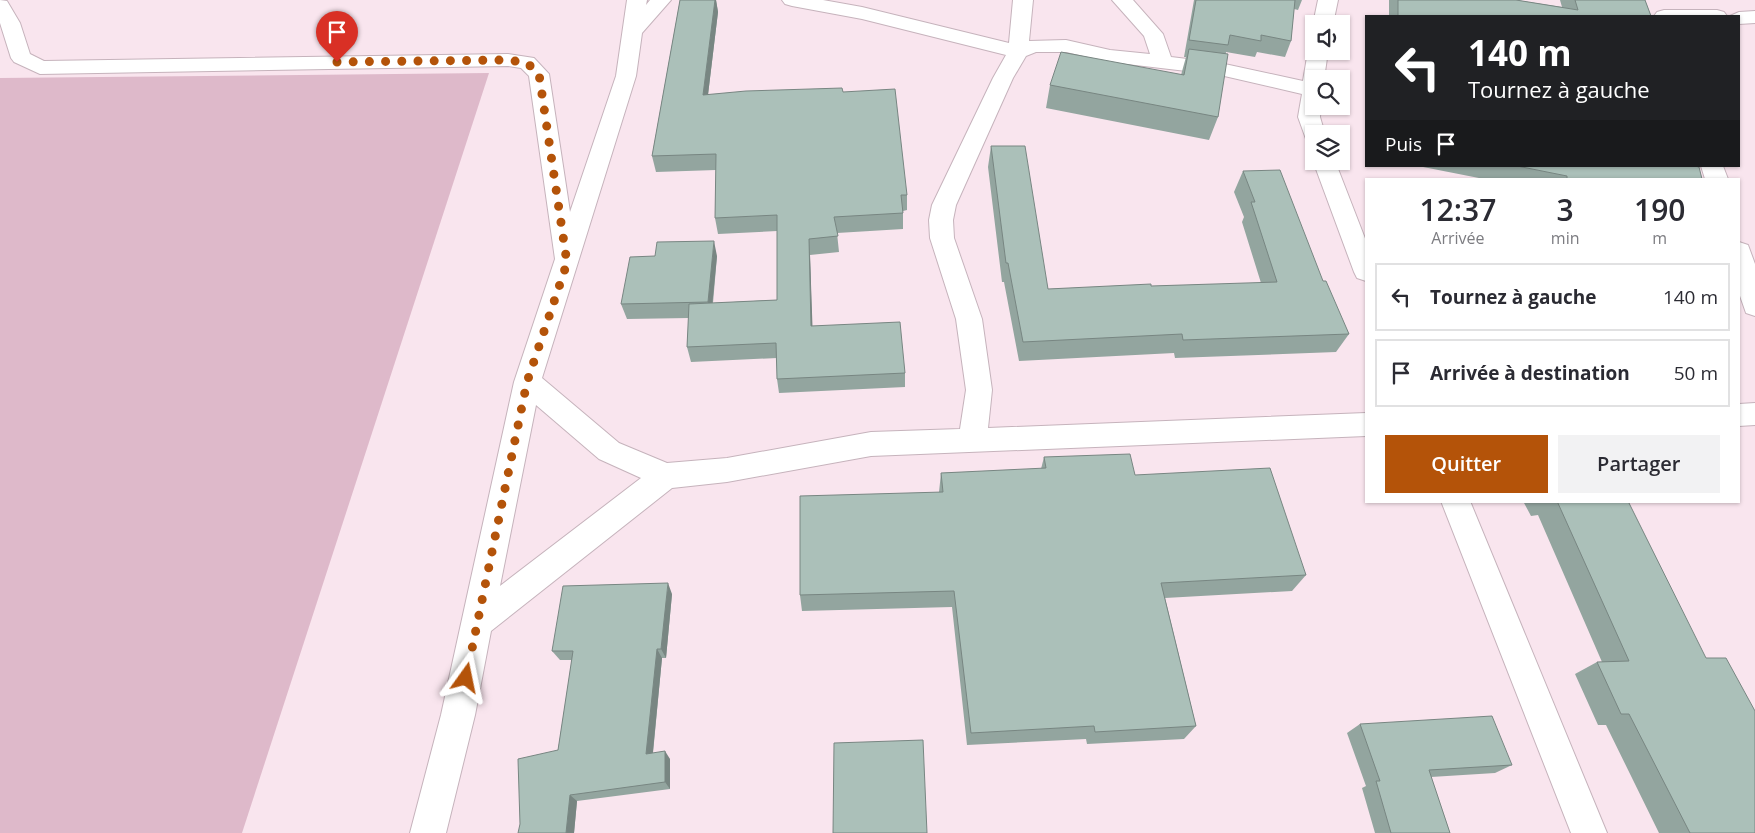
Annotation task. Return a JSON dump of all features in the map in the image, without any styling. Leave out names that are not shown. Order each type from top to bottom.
[{"type":"street","points":[[428,833],[458,715],[527,382],[626,76],[637,0]]},
{"type":"street","points":[[632,32],[661,0]]},
{"type":"street","points":[[792,0],[862,13],[1018,52],[1034,46],[1058,45],[1110,56],[1163,64],[1220,69],[1305,82]]},
{"type":"street","points":[[973,440],[979,390],[978,381],[968,319],[942,238],[941,220],[944,204],[1003,78],[1018,52],[1023,0]]},
{"type":"street","points":[[1122,0],[1153,34],[1163,64]]},
{"type":"street","points":[[1326,15],[1328,0]]},
{"type":"street","points":[[0,5],[10,23],[21,58],[40,68],[434,60],[508,60],[527,63],[539,74],[567,263]]},
{"type":"street","points":[[1740,18],[1755,17]]},
{"type":"street","points":[[1327,170],[1365,269]]},
{"type":"street","points":[[1740,254],[1755,306]]},
{"type":"street","points":[[527,382],[609,451],[666,476],[727,470],[871,444],[1365,425]]},
{"type":"street","points":[[1740,415],[1755,414]]},
{"type":"street","points":[[478,622],[666,476]]},
{"type":"street","points":[[1456,503],[1589,833]]},
{"type":"shaded area","points":[[489,73],[242,833],[0,833],[0,78]]},
{"type":"building","points":[[680,0],[715,0],[703,95],[746,91],[842,88],[843,92],[895,89],[907,195],[901,195],[903,213],[834,217],[838,236],[809,239],[811,326],[900,322],[905,373],[777,379],[776,343],[687,347],[689,304],[777,300],[777,215],[715,218],[716,154],[652,156]]},
{"type":"building","points":[[1196,0],[1295,0],[1291,41],[1261,35],[1261,41],[1230,35],[1228,45],[1189,40]]},
{"type":"building","points":[[1398,0],[1516,0],[1578,10],[1575,0],[1645,0],[1651,15],[1398,15]]},
{"type":"building","points":[[1189,49],[1228,54],[1218,117],[1050,85],[1061,52],[1184,75]]},
{"type":"building","points":[[991,146],[1025,146],[1048,289],[1151,284],[1151,286],[1277,282],[1251,202],[1255,202],[1243,171],[1280,170],[1323,281],[1326,281],[1349,334],[1183,340],[1182,334],[1023,342],[1008,263],[1006,263]]},
{"type":"building","points":[[1522,167],[1699,167],[1702,178],[1567,178],[1567,176]]},
{"type":"building","points":[[714,241],[708,302],[621,304],[630,257],[655,256],[657,242]]},
{"type":"building","points":[[1130,454],[1135,475],[1270,468],[1306,575],[1161,583],[1196,726],[1095,732],[1094,726],[971,733],[954,591],[800,595],[800,496],[943,492],[941,473],[1046,468],[1044,457]]},
{"type":"building","points":[[1558,503],[1629,503],[1706,658],[1726,658],[1755,711],[1755,833],[1690,833],[1629,714],[1621,714],[1597,662],[1629,661]]},
{"type":"building","points":[[668,583],[661,649],[657,649],[646,754],[665,751],[665,782],[570,795],[566,833],[518,833],[520,824],[518,759],[558,750],[573,651],[552,651],[563,586]]},
{"type":"building","points":[[1492,716],[1512,765],[1429,770],[1450,833],[1391,833],[1376,781],[1380,781],[1360,724]]},
{"type":"building","points":[[923,740],[927,833],[833,833],[834,743]]},
{"type":"route","points":[[337,62],[508,60],[527,63],[539,74],[567,263],[527,382],[466,678]]}]
